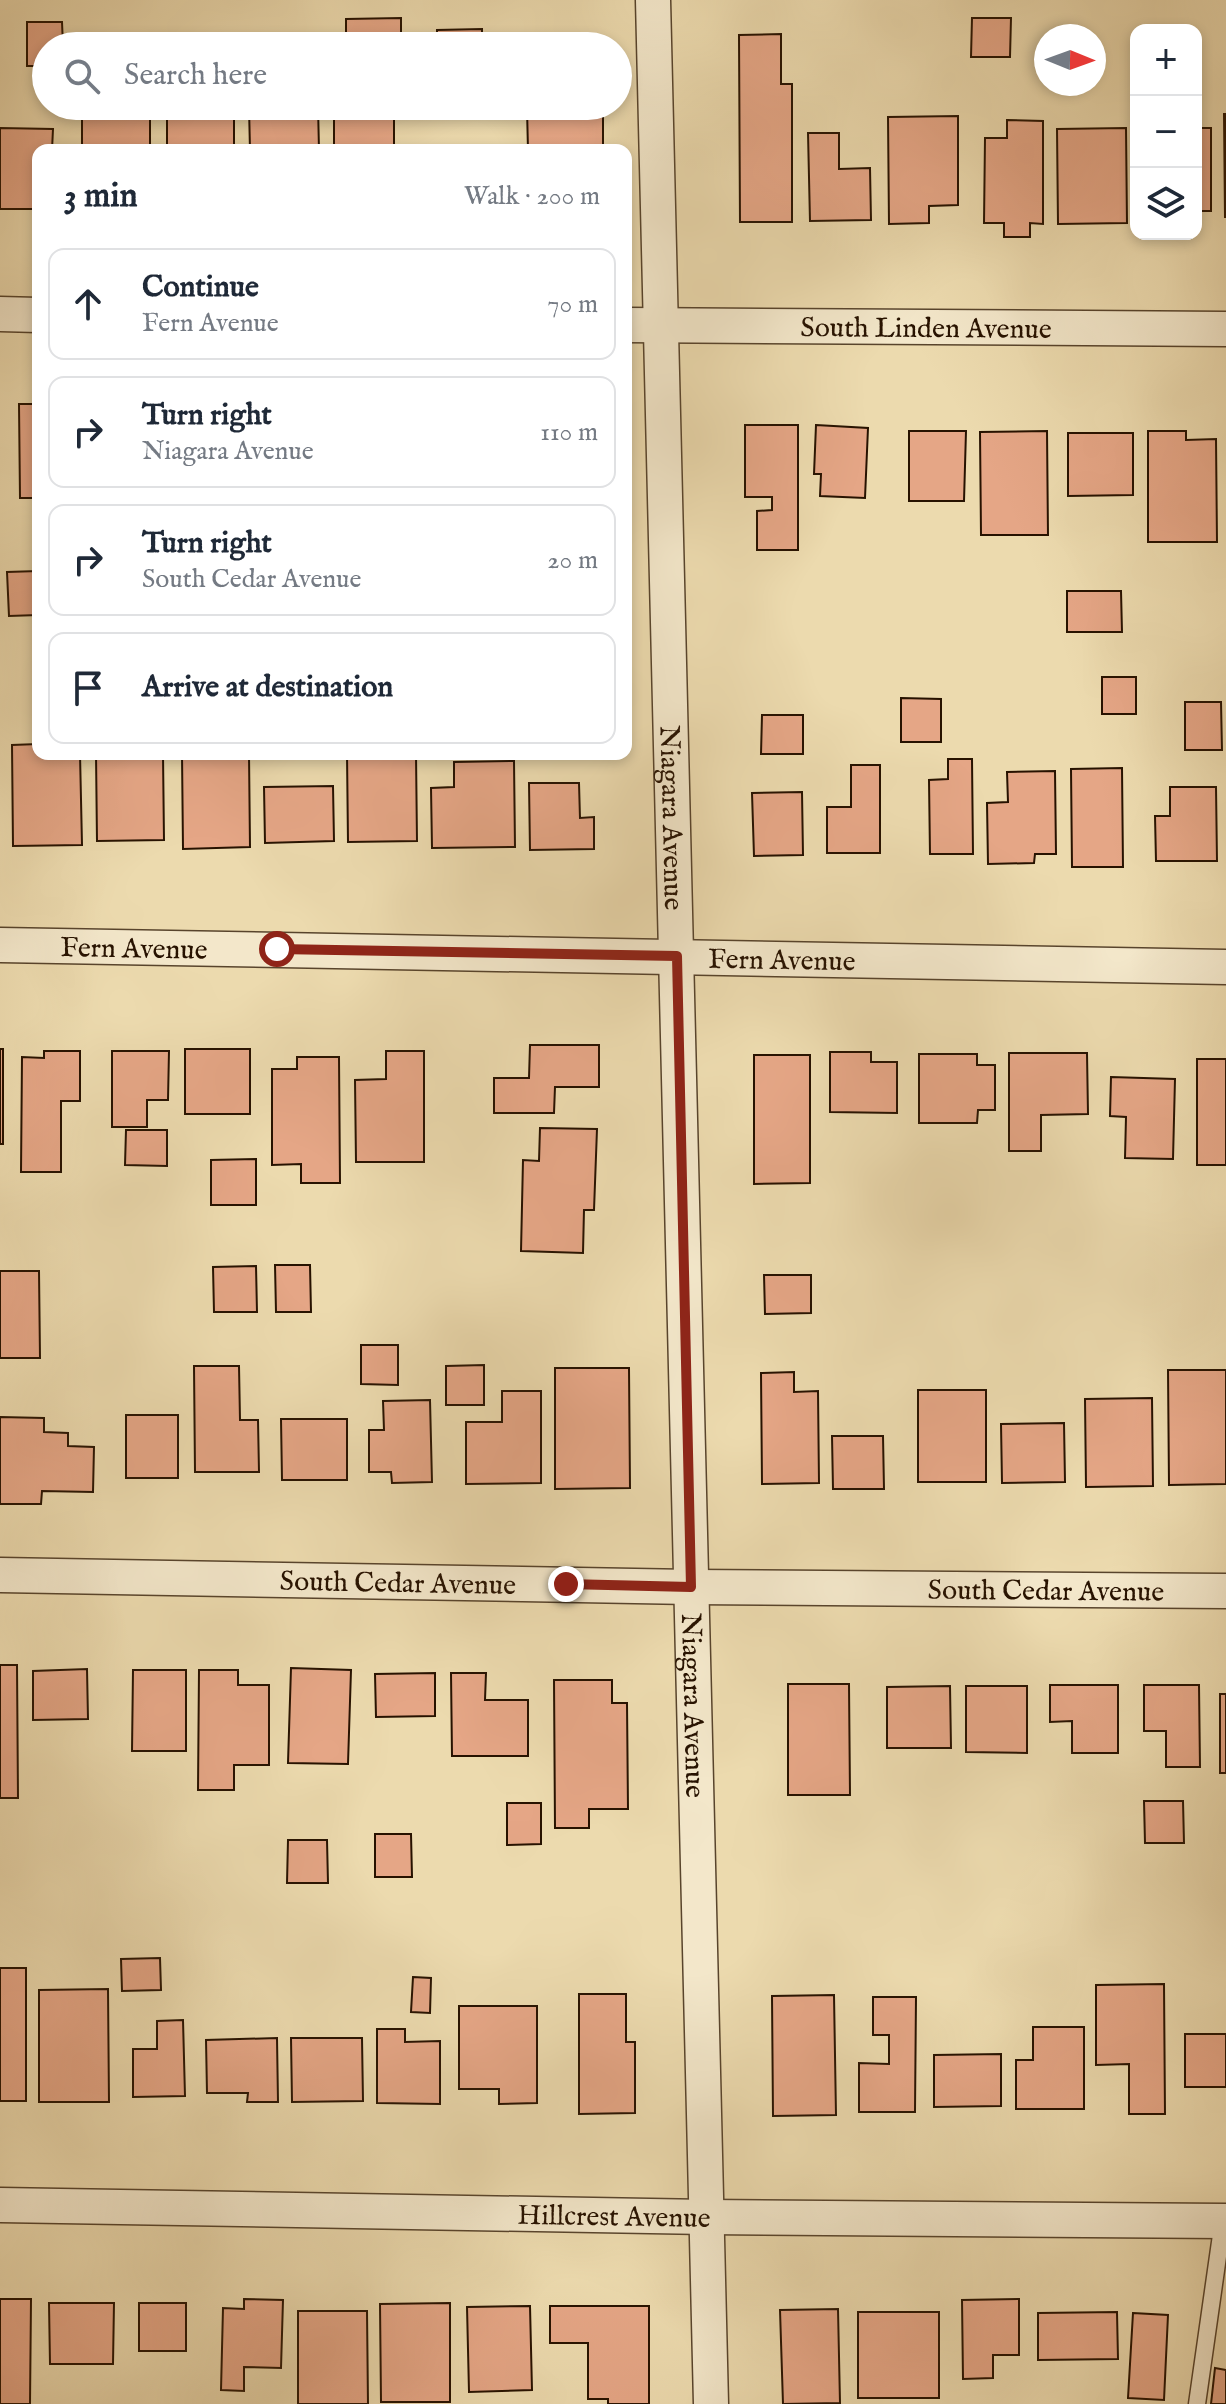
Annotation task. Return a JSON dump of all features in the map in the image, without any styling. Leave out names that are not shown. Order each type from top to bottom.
[{"type":"street","name":"Niagara Avenue","points":[[653,0],[711,2404]]},
{"type":"street","points":[[0,314],[32,315]]},
{"type":"street","name":"South Linden Avenue","points":[[632,325],[1226,329]]},
{"type":"street","name":"Fern Avenue","points":[[0,945],[1226,967]]},
{"type":"street","name":"South Cedar Avenue","points":[[0,1575],[691,1587],[1226,1591]]},
{"type":"street","name":"Hillcrest Avenue","points":[[0,2205],[707,2217],[1224,2221]]},
{"type":"lane","points":[[1197,2404],[1224,2221]]},
{"type":"building","points":[[401,18],[401,32],[346,32],[346,19]]},
{"type":"building","points":[[972,18],[1011,18],[1010,57],[971,57]]},
{"type":"building","points":[[27,22],[62,22],[62,32],[32,32],[32,66],[27,66]]},
{"type":"building","points":[[482,29],[482,32],[437,32]]},
{"type":"building","points":[[781,34],[781,84],[792,84],[792,222],[740,222],[739,35]]},
{"type":"building","points":[[1226,114],[1226,217],[1225,217]]},
{"type":"building","points":[[958,116],[958,205],[929,206],[929,223],[889,224],[888,117]]},
{"type":"building","points":[[82,120],[150,120],[150,144],[82,144]]},
{"type":"building","points":[[167,120],[234,120],[234,144],[167,144]]},
{"type":"building","points":[[249,120],[318,120],[319,144],[250,144]]},
{"type":"building","points":[[334,120],[394,120],[394,144],[334,144]]},
{"type":"building","points":[[527,120],[603,120],[603,144],[528,144]]},
{"type":"building","points":[[1007,120],[1043,121],[1043,224],[1030,223],[1030,237],[1004,237],[1004,223],[984,223],[985,138],[1007,138]]},
{"type":"building","points":[[0,128],[53,129],[52,144],[32,144],[32,209],[0,209]]},
{"type":"building","points":[[1126,128],[1127,223],[1058,224],[1057,129]]},
{"type":"building","points":[[1202,128],[1211,128],[1211,211],[1202,211]]},
{"type":"building","points":[[808,133],[839,133],[839,169],[870,168],[871,220],[810,221]]},
{"type":"building","points":[[19,404],[32,404],[32,498],[20,498]]},
{"type":"building","points":[[745,425],[798,425],[798,550],[757,550],[757,511],[772,510],[772,497],[745,497]]},
{"type":"building","points":[[816,425],[868,428],[865,498],[820,496],[821,474],[814,474]]},
{"type":"building","points":[[909,431],[966,431],[964,501],[909,501]]},
{"type":"building","points":[[1047,431],[1048,535],[981,535],[980,432]]},
{"type":"building","points":[[1148,431],[1186,431],[1186,440],[1216,439],[1217,542],[1148,542]]},
{"type":"building","points":[[1068,433],[1133,433],[1133,495],[1068,496]]},
{"type":"building","points":[[32,571],[32,615],[9,616],[7,572]]},
{"type":"building","points":[[1067,591],[1121,591],[1122,632],[1067,632]]},
{"type":"building","points":[[1102,677],[1136,677],[1136,714],[1102,714]]},
{"type":"building","points":[[901,698],[941,699],[941,742],[901,742]]},
{"type":"building","points":[[1185,702],[1221,702],[1222,750],[1185,750]]},
{"type":"building","points":[[762,715],[803,715],[803,754],[761,754]]},
{"type":"building","points":[[32,744],[32,760],[80,760],[82,845],[13,846],[12,745]]},
{"type":"building","points":[[948,759],[972,759],[973,854],[930,854],[929,780],[948,779]]},
{"type":"building","points":[[96,760],[163,760],[164,840],[97,841]]},
{"type":"building","points":[[182,760],[249,760],[250,847],[183,849]]},
{"type":"building","points":[[347,760],[416,760],[417,841],[348,842]]},
{"type":"building","points":[[514,761],[515,847],[432,848],[431,788],[454,787],[454,762]]},
{"type":"building","points":[[851,765],[880,765],[880,853],[827,853],[827,807],[851,807]]},
{"type":"building","points":[[1122,768],[1123,867],[1072,867],[1071,769]]},
{"type":"building","points":[[1055,771],[1056,854],[1035,854],[1034,863],[988,864],[987,803],[1008,802],[1007,772]]},
{"type":"building","points":[[529,783],[579,783],[580,818],[594,817],[594,849],[530,850]]},
{"type":"building","points":[[333,786],[334,841],[265,843],[264,787]]},
{"type":"building","points":[[1170,787],[1216,787],[1217,861],[1156,861],[1155,816],[1170,816]]},
{"type":"building","points":[[802,792],[803,855],[754,856],[752,793]]},
{"type":"building","points":[[530,1045],[599,1045],[599,1087],[555,1087],[554,1113],[494,1113],[494,1078],[529,1078]]},
{"type":"building","points":[[0,1049],[3,1049],[3,1144],[0,1144]]},
{"type":"building","points":[[185,1049],[250,1049],[250,1114],[185,1114]]},
{"type":"building","points":[[44,1051],[80,1051],[80,1101],[61,1101],[61,1172],[21,1172],[22,1057],[44,1058]]},
{"type":"building","points":[[112,1051],[169,1051],[168,1100],[147,1100],[147,1127],[112,1127]]},
{"type":"building","points":[[386,1051],[424,1051],[424,1162],[356,1162],[355,1080],[386,1079]]},
{"type":"building","points":[[830,1052],[871,1052],[871,1062],[897,1062],[897,1113],[830,1112]]},
{"type":"building","points":[[1009,1053],[1087,1053],[1088,1114],[1041,1115],[1041,1151],[1009,1151]]},
{"type":"building","points":[[919,1054],[977,1054],[977,1065],[995,1065],[995,1110],[978,1110],[977,1123],[919,1123]]},
{"type":"building","points":[[754,1055],[810,1055],[810,1183],[754,1184]]},
{"type":"building","points":[[297,1057],[339,1057],[340,1183],[301,1183],[301,1164],[272,1165],[272,1069],[297,1069]]},
{"type":"building","points":[[1197,1059],[1226,1059],[1226,1165],[1197,1165]]},
{"type":"building","points":[[1111,1077],[1175,1079],[1173,1159],[1125,1158],[1126,1117],[1110,1116]]},
{"type":"building","points":[[540,1128],[597,1129],[594,1210],[584,1210],[583,1253],[521,1251],[523,1160],[539,1161]]},
{"type":"building","points":[[126,1130],[167,1130],[167,1166],[125,1165]]},
{"type":"building","points":[[256,1159],[256,1205],[211,1205],[211,1160]]},
{"type":"building","points":[[275,1265],[310,1265],[311,1312],[276,1312]]},
{"type":"building","points":[[256,1266],[257,1312],[214,1312],[213,1267]]},
{"type":"building","points":[[0,1271],[39,1271],[40,1358],[0,1358]]},
{"type":"building","points":[[764,1275],[811,1275],[811,1313],[765,1314]]},
{"type":"building","points":[[361,1345],[398,1345],[398,1385],[361,1384]]},
{"type":"building","points":[[484,1365],[484,1405],[446,1405],[446,1366]]},
{"type":"building","points":[[194,1366],[239,1366],[240,1420],[258,1420],[259,1472],[195,1472]]},
{"type":"building","points":[[555,1368],[629,1368],[630,1488],[555,1489]]},
{"type":"building","points":[[1168,1370],[1226,1370],[1226,1484],[1169,1485]]},
{"type":"building","points":[[794,1372],[794,1392],[818,1391],[819,1483],[762,1484],[761,1373]]},
{"type":"building","points":[[918,1390],[986,1390],[986,1482],[918,1482]]},
{"type":"building","points":[[502,1391],[541,1391],[541,1483],[466,1484],[466,1422],[502,1422]]},
{"type":"building","points":[[1152,1398],[1153,1486],[1086,1487],[1085,1399]]},
{"type":"building","points":[[430,1400],[432,1482],[392,1483],[391,1472],[369,1472],[369,1430],[384,1430],[383,1401]]},
{"type":"building","points":[[126,1415],[178,1415],[178,1478],[126,1478]]},
{"type":"building","points":[[0,1417],[44,1418],[44,1432],[68,1433],[68,1446],[94,1447],[93,1492],[42,1491],[41,1504],[0,1504]]},
{"type":"building","points":[[281,1419],[347,1419],[347,1480],[282,1480]]},
{"type":"building","points":[[1064,1423],[1065,1482],[1002,1483],[1001,1424]]},
{"type":"building","points":[[832,1436],[883,1436],[884,1489],[833,1489]]},
{"type":"building","points":[[0,1665],[17,1665],[18,1798],[0,1798]]},
{"type":"building","points":[[291,1668],[351,1670],[348,1764],[288,1763]]},
{"type":"building","points":[[87,1669],[88,1719],[33,1720],[33,1671]]},
{"type":"building","points":[[133,1670],[186,1670],[186,1751],[132,1751]]},
{"type":"building","points":[[199,1670],[238,1670],[238,1685],[269,1685],[269,1765],[234,1765],[234,1790],[198,1790]]},
{"type":"building","points":[[435,1673],[435,1716],[376,1717],[375,1674]]},
{"type":"building","points":[[451,1673],[486,1673],[485,1700],[528,1700],[528,1756],[452,1756]]},
{"type":"building","points":[[554,1680],[612,1680],[612,1703],[627,1703],[628,1809],[589,1809],[589,1828],[555,1828]]},
{"type":"building","points":[[788,1684],[849,1684],[850,1795],[788,1795]]},
{"type":"building","points":[[1050,1685],[1118,1685],[1118,1753],[1072,1753],[1072,1721],[1050,1722]]},
{"type":"building","points":[[1144,1685],[1199,1685],[1200,1767],[1166,1767],[1166,1731],[1144,1731]]},
{"type":"building","points":[[950,1686],[951,1748],[887,1748],[887,1687]]},
{"type":"building","points":[[966,1686],[1027,1686],[1027,1753],[966,1752]]},
{"type":"building","points":[[1220,1694],[1226,1694],[1226,1773],[1220,1773]]},
{"type":"building","points":[[1144,1801],[1183,1801],[1184,1843],[1145,1843]]},
{"type":"building","points":[[507,1803],[541,1803],[541,1844],[507,1845]]},
{"type":"building","points":[[375,1834],[411,1834],[412,1877],[375,1877]]},
{"type":"building","points":[[288,1840],[327,1840],[328,1883],[287,1883]]},
{"type":"building","points":[[160,1958],[161,1990],[122,1991],[121,1959]]},
{"type":"building","points":[[0,1968],[26,1968],[26,2101],[0,2101]]},
{"type":"building","points":[[413,1977],[431,1978],[430,2013],[411,2012]]},
{"type":"building","points":[[1164,1984],[1165,2114],[1129,2114],[1129,2064],[1096,2065],[1096,1985]]},
{"type":"building","points":[[108,1989],[109,2102],[39,2102],[39,1990]]},
{"type":"building","points":[[579,1994],[626,1994],[626,2042],[635,2042],[635,2113],[579,2114]]},
{"type":"building","points":[[834,1995],[836,2115],[773,2116],[772,1996]]},
{"type":"building","points":[[873,1997],[916,1997],[915,2112],[859,2112],[859,2063],[889,2064],[889,2035],[873,2035]]},
{"type":"building","points":[[459,2006],[537,2006],[537,2103],[499,2104],[499,2089],[459,2089]]},
{"type":"building","points":[[183,2020],[185,2096],[133,2097],[133,2049],[157,2049],[157,2021]]},
{"type":"building","points":[[1033,2027],[1084,2027],[1084,2109],[1016,2109],[1016,2060],[1033,2060]]},
{"type":"building","points":[[377,2029],[405,2029],[405,2042],[440,2041],[440,2104],[377,2103]]},
{"type":"building","points":[[1185,2034],[1226,2034],[1226,2087],[1185,2087]]},
{"type":"building","points":[[277,2038],[278,2102],[247,2102],[248,2093],[207,2093],[206,2040]]},
{"type":"building","points":[[291,2038],[362,2038],[363,2101],[292,2102]]},
{"type":"building","points":[[1001,2054],[1001,2106],[934,2107],[934,2055]]},
{"type":"building","points":[[0,2299],[31,2299],[30,2404],[0,2404]]},
{"type":"building","points":[[244,2299],[283,2300],[281,2368],[244,2367],[244,2391],[221,2390],[223,2308],[244,2309]]},
{"type":"building","points":[[1019,2299],[1019,2355],[993,2355],[993,2378],[963,2379],[962,2300]]},
{"type":"building","points":[[49,2303],[114,2303],[113,2364],[50,2364]]},
{"type":"building","points":[[139,2303],[186,2303],[186,2351],[139,2351]]},
{"type":"building","points":[[450,2303],[450,2402],[381,2402],[380,2304]]},
{"type":"building","points":[[530,2306],[532,2390],[469,2392],[467,2307]]},
{"type":"building","points":[[550,2306],[649,2306],[649,2404],[608,2404],[608,2399],[588,2399],[588,2343],[550,2343]]},
{"type":"building","points":[[838,2309],[840,2403],[783,2404],[780,2310]]},
{"type":"building","points":[[298,2311],[367,2311],[368,2404],[298,2404]]},
{"type":"building","points":[[858,2312],[939,2312],[939,2398],[858,2398]]},
{"type":"building","points":[[1117,2312],[1118,2359],[1038,2360],[1038,2313]]},
{"type":"building","points":[[1133,2313],[1168,2315],[1164,2400],[1128,2398]]},
{"type":"building","points":[[1215,2368],[1226,2370],[1226,2404],[1211,2404]]},
{"type":"route","points":[[277,949],[677,956],[691,1587],[566,1584]]}]
